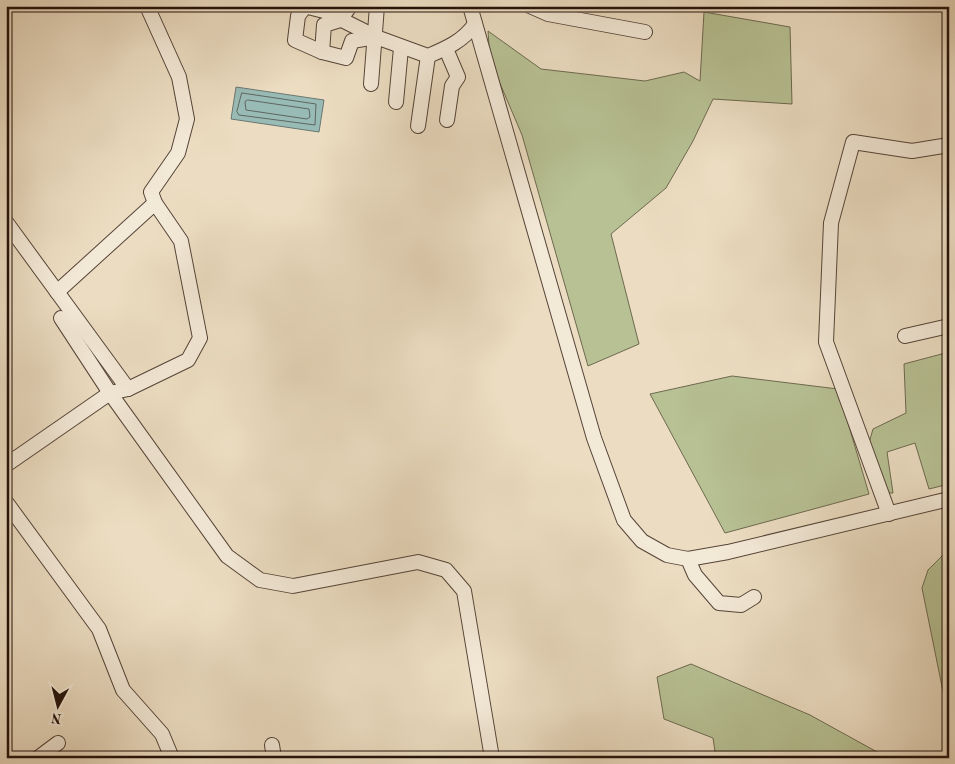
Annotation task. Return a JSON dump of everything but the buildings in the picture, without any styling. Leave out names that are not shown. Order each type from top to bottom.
[{"type":"lane","points":[[6,464],[110,393],[128,389],[188,360],[200,338],[181,241],[155,203],[151,192],[178,153],[187,119],[179,77],[147,6]]},
{"type":"lane","points":[[322,52],[324,25],[340,20],[350,6]]},
{"type":"lane","points":[[371,84],[377,6]]},
{"type":"lane","points":[[470,6],[594,438],[624,520],[642,541],[667,555],[688,559],[728,552],[949,499]]},
{"type":"lane","points":[[530,6],[548,14],[645,32]]},
{"type":"lane","points":[[376,37],[352,41],[346,58],[322,52],[295,40],[298,16],[304,7],[324,8],[340,20],[376,37],[401,48],[428,56],[446,49],[466,36],[475,24]]},
{"type":"lane","points":[[396,102],[401,48]]},
{"type":"lane","points":[[446,49],[458,77],[452,86],[448,120]]},
{"type":"lane","points":[[418,126],[428,56]]},
{"type":"lane","points":[[889,514],[826,342],[831,223],[853,142],[912,151],[949,144]]},
{"type":"lane","points":[[57,292],[155,203]]},
{"type":"lane","points":[[6,222],[128,389]]},
{"type":"lane","points":[[61,318],[110,393],[227,556],[260,580],[293,586],[418,562],[446,570],[464,591],[492,758]]},
{"type":"lane","points":[[905,336],[949,326]]},
{"type":"lane","points":[[6,502],[99,629],[123,690],[162,734],[172,758]]},
{"type":"lane","points":[[688,559],[695,575],[719,603],[741,605],[754,597]]},
{"type":"lane","points":[[38,758],[58,743]]},
{"type":"green space","points":[[704,12],[790,27],[792,104],[713,99],[693,141],[666,188],[611,234],[639,344],[588,366],[522,135],[490,60],[488,31],[541,69],[645,81],[684,72],[700,81]]},
{"type":"green space","points":[[949,352],[949,484],[929,489],[915,443],[887,452],[893,493],[876,493],[864,460],[873,429],[906,413],[904,364]]},
{"type":"green space","points":[[732,376],[838,389],[869,494],[725,533],[650,394]]},
{"type":"green space","points":[[949,510],[949,721],[922,588],[928,570],[946,552],[944,512]]},
{"type":"green space","points":[[691,664],[810,715],[888,758],[716,758],[713,738],[664,719],[657,677]]},
{"type":"water","points":[[236,87],[324,100],[319,132],[231,119]]}]
